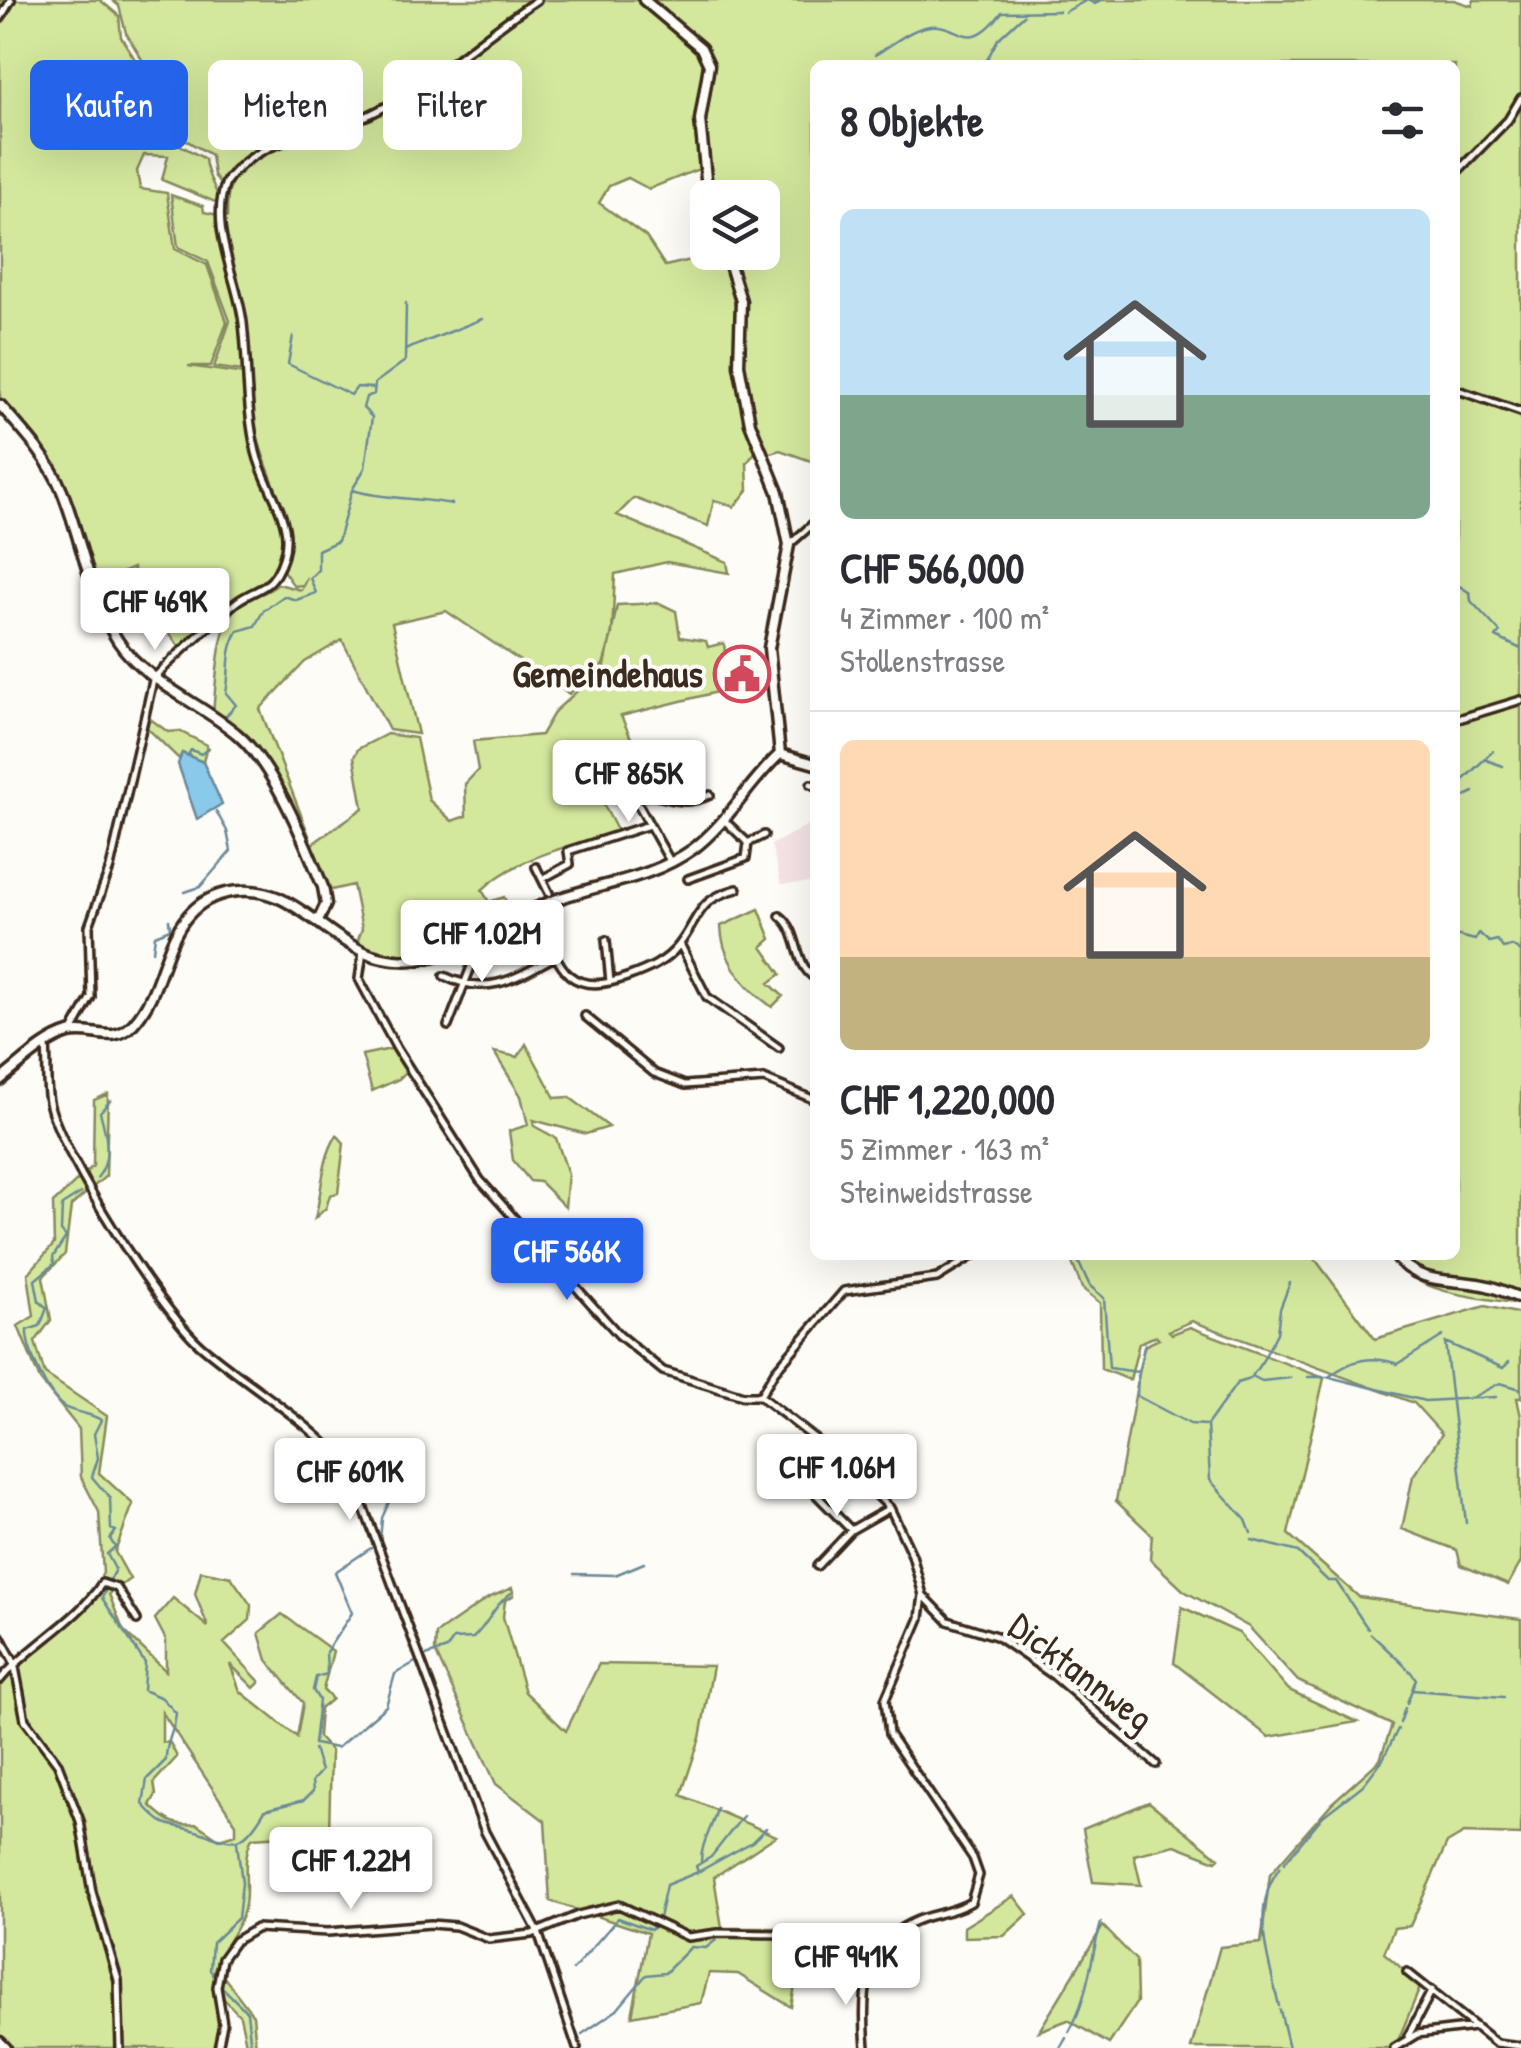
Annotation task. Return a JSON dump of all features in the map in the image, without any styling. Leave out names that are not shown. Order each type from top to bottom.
[{"type":"street","points":[[72,1033],[91,998],[89,926],[110,868],[155,676],[234,604],[266,587],[278,570],[285,546],[284,514],[254,442],[243,320],[224,245],[226,182],[247,162],[276,144],[337,126],[399,100],[536,0]]},
{"type":"street","points":[[644,0],[707,58],[710,78],[700,140],[706,180]]},
{"type":"street","points":[[0,18],[11,1]]},
{"type":"street","points":[[1460,169],[1508,120],[1521,98]]},
{"type":"street","points":[[0,1080],[46,1046],[72,1033],[112,1036],[133,1024],[180,925],[205,901],[230,892],[257,892],[283,899],[363,951],[382,958],[420,960],[537,908],[637,878],[671,863],[724,820],[780,754],[769,640],[789,545],[778,492],[754,438],[740,378],[742,313],[731,270]]},
{"type":"street","points":[[1460,391],[1521,412]]},
{"type":"street","points":[[0,404],[34,444],[61,488],[112,631],[129,655],[254,751],[323,888],[326,904],[318,921]]},
{"type":"street","points":[[789,545],[810,526]]},
{"type":"street","points":[[1460,718],[1521,700]]},
{"type":"street","points":[[780,754],[810,763]]},
{"type":"street","points":[[618,770],[671,863]]},
{"type":"street","points":[[634,798],[649,794],[686,805],[710,796]]},
{"type":"street","points":[[724,820],[748,843]]},
{"type":"street","points":[[542,878],[570,864],[568,851],[649,824]]},
{"type":"street","points":[[748,843],[764,834]]},
{"type":"street","points":[[688,880],[746,858],[748,843]]},
{"type":"street","points":[[536,867],[549,892]]},
{"type":"street","points":[[537,908],[556,956],[575,982],[610,983],[648,969],[680,944],[706,902],[737,888]]},
{"type":"street","points":[[780,916],[794,934],[805,971],[810,974]]},
{"type":"street","points":[[448,1026],[483,934]]},
{"type":"street","points":[[606,940],[610,983]]},
{"type":"street","points":[[680,944],[708,997],[779,1048]]},
{"type":"street","points":[[363,951],[359,978],[494,1200],[634,1351],[663,1371],[743,1396],[760,1396],[836,1455],[890,1508],[912,1555],[923,1595],[916,1631],[885,1700],[886,1717],[902,1756],[973,1858],[978,1889],[970,1902],[958,1910],[913,1921],[882,1944],[869,1970],[863,1998],[866,2048]]},
{"type":"street","points":[[444,976],[463,985],[493,987],[556,956]]},
{"type":"street","points":[[584,1016],[654,1074],[685,1085],[764,1079],[810,1098]]},
{"type":"street","points":[[46,1046],[49,1105],[112,1224],[167,1309],[192,1338],[323,1443],[350,1472],[485,1832],[538,1932],[578,2048]]},
{"type":"street","points":[[760,1396],[775,1371],[844,1292],[937,1278],[966,1260]]},
{"type":"street","points":[[1401,1260],[1426,1279],[1482,1285],[1521,1298]]},
{"type":"street","points":[[759,1459],[791,1469],[851,1530]]},
{"type":"street","points":[[817,1566],[851,1530],[890,1508]]},
{"type":"street","points":[[0,1680],[14,1662],[91,1600],[102,1583],[117,1588],[137,1620]]},
{"type":"street","name":"Dicktannweg","points":[[923,1595],[948,1621],[996,1636],[1054,1676],[1156,1764]]},
{"type":"street","points":[[0,1636],[14,1662],[26,1720],[58,1764],[80,1821],[92,1892],[118,1980],[120,2048]]},
{"type":"street","points":[[218,2048],[223,2011],[218,1980],[226,1950],[257,1928],[328,1932],[431,1924],[456,1926],[490,1939],[538,1932],[578,1915],[619,1905],[688,1937],[781,1934],[869,1970]]},
{"type":"street","points":[[1407,1972],[1496,2043],[1521,2046]]},
{"type":"street","points":[[1406,2039],[1432,1990]]},
{"type":"street","points":[[1394,2048],[1406,2039],[1433,2031],[1478,2028]]},
{"type":"street","points":[[0,2042],[6,2048]]},
{"type":"shaded area","points":[[810,824],[810,883],[781,884],[771,845]]},
{"type":"green space","points":[[0,0],[100,0],[119,16],[121,37],[135,60],[30,60],[30,150],[188,149],[205,159],[220,204],[162,180],[168,156],[144,155],[137,171],[140,189],[167,193],[175,249],[207,265],[227,322],[211,366],[188,366],[245,374],[254,460],[277,504],[283,538],[275,569],[264,585],[230,603],[180,648],[146,601],[133,568],[96,584],[65,485],[40,445],[0,398]]},
{"type":"green space","points":[[112,0],[531,0],[447,60],[383,60],[383,103],[363,113],[363,60],[208,60],[208,150],[259,150],[234,170],[222,188],[214,175],[211,155],[188,141],[188,60],[142,60],[126,33],[119,6]]},
{"type":"green space","points":[[540,0],[643,0],[705,64],[697,120],[699,169],[649,189],[628,178],[609,186],[599,203],[646,237],[665,266],[690,260],[690,270],[726,270],[740,324],[734,357],[756,451],[747,463],[748,490],[734,507],[714,500],[708,526],[634,498],[617,515],[727,562],[729,573],[667,562],[615,574],[612,634],[603,665],[569,694],[446,611],[392,623],[418,734],[389,730],[342,640],[305,662],[260,709],[310,838],[303,838],[263,755],[213,713],[219,656],[230,614],[242,602],[278,584],[301,590],[307,577],[303,585],[294,586],[282,569],[286,529],[280,499],[257,434],[250,372],[214,367],[230,321],[208,262],[178,247],[171,195],[203,206],[204,212],[227,217],[230,187],[248,164],[271,150],[363,150],[363,117],[383,109],[383,150],[522,150],[522,60],[460,60]]},
{"type":"green space","points":[[648,0],[1454,0],[1472,6],[1474,0],[1521,0],[1521,1304],[1448,1292],[1415,1279],[1393,1260],[1460,1260],[1460,60],[810,60],[810,461],[780,450],[764,455],[744,376],[744,304],[733,270],[780,270],[780,180],[709,180],[703,114],[712,63],[706,51]]},
{"type":"green space","points":[[659,603],[676,611],[680,637],[706,641],[708,647],[724,643],[729,689],[621,716],[636,749],[589,777],[618,832],[546,854],[496,879],[482,890],[489,902],[504,897],[512,915],[476,935],[416,954],[395,955],[357,943],[362,929],[353,885],[327,891],[308,847],[363,808],[354,757],[358,749],[387,734],[416,738],[429,800],[452,821],[466,816],[465,784],[478,770],[473,741],[541,735],[555,711],[605,666],[617,605]]},
{"type":"green space","points":[[149,718],[168,732],[179,731],[207,745],[203,762],[182,753],[179,759],[144,725]]},
{"type":"green space","points":[[759,909],[771,939],[762,947],[781,974],[769,983],[783,996],[772,1007],[736,972],[722,939],[721,926]]},
{"type":"green space","points":[[526,1044],[555,1098],[569,1097],[609,1127],[586,1134],[533,1120],[534,1126],[556,1138],[568,1174],[565,1207],[540,1182],[530,1181],[513,1160],[509,1131],[528,1125],[521,1096],[494,1052],[518,1057]]},
{"type":"green space","points":[[396,1048],[409,1069],[399,1079],[372,1091],[362,1055]]},
{"type":"green space","points":[[108,1094],[106,1176],[71,1206],[65,1254],[43,1277],[51,1320],[35,1342],[45,1374],[107,1416],[99,1473],[133,1504],[115,1552],[130,1579],[109,1594],[123,1630],[166,1671],[166,1640],[155,1619],[173,1598],[208,1627],[195,1594],[201,1571],[231,1577],[251,1605],[250,1620],[224,1643],[260,1682],[254,1688],[230,1664],[240,1691],[297,1737],[303,1703],[267,1660],[259,1633],[282,1614],[333,1651],[323,1690],[332,1699],[320,1709],[318,1737],[331,1751],[329,1833],[252,1838],[244,1910],[212,1975],[222,1959],[220,1972],[253,2015],[256,2048],[247,2048],[240,2016],[214,1988],[223,2009],[214,2048],[6,2048],[0,2043],[0,1680],[14,1662],[87,1602],[103,1573],[99,1512],[81,1477],[79,1429],[40,1380],[18,1326],[34,1316],[28,1274],[54,1244],[53,1203],[93,1166],[94,1100]],"holes":[[[162,1712],[236,1824],[236,1834],[219,1839],[197,1824],[171,1821],[150,1805],[156,1795],[154,1782],[177,1757],[170,1743],[162,1742]]]},
{"type":"green space","points":[[337,1135],[344,1143],[338,1193],[330,1195],[326,1208],[315,1218],[325,1165]]},
{"type":"green space","points":[[1071,1260],[1316,1260],[1375,1339],[1485,1306],[1521,1314],[1521,1398],[1517,1398],[1521,1417],[1521,1562],[1508,1585],[1461,1565],[1457,1550],[1402,1529],[1413,1476],[1442,1434],[1414,1403],[1192,1321],[1169,1331],[1172,1334],[1190,1327],[1324,1378],[1288,1534],[1359,1597],[1521,1619],[1521,1835],[1464,1833],[1447,1843],[1410,1926],[1394,1928],[1384,1953],[1421,1985],[1395,2048],[1191,2048],[1220,1947],[1261,1943],[1270,1874],[1332,1803],[1380,1760],[1392,1725],[1298,1681],[1249,1627],[1184,1591],[1150,1559],[1152,1535],[1116,1501],[1144,1346],[1159,1339],[1156,1336],[1139,1343],[1130,1380],[1101,1369],[1100,1303],[1082,1288]]},
{"type":"green space","points":[[512,1588],[514,1595],[505,1601],[503,1617],[525,1692],[566,1731],[599,1664],[713,1666],[700,1738],[681,1795],[776,1836],[714,1877],[722,1928],[806,1928],[791,2007],[738,1974],[709,1973],[701,2003],[632,2016],[648,1933],[550,1901],[545,1821],[496,1784],[435,1651],[436,1634],[488,1598]]},
{"type":"green space","points":[[1182,1607],[1239,1633],[1289,1690],[1357,1722],[1269,1737],[1174,1663]]},
{"type":"green space","points":[[1149,1802],[1219,1858],[1216,1861],[1175,1845],[1134,1855],[1141,1885],[1093,1882],[1083,1829]]},
{"type":"green space","points":[[1014,1896],[1028,1914],[1004,1936],[964,1937],[964,1927]]},
{"type":"green space","points":[[1103,1926],[1136,1960],[1137,2002],[1109,2044],[1068,2020],[1039,2031]]},
{"type":"water","points":[[182,753],[203,762],[222,804],[197,819],[178,764]]},
{"type":"waterway","points":[[1065,12],[1087,0],[1095,4],[1100,0]]},
{"type":"waterway","points":[[875,55],[925,27],[937,26],[971,35],[990,26],[1002,12],[1059,11]]},
{"type":"waterway","points":[[987,60],[998,39],[1024,15]]},
{"type":"waterway","points":[[226,716],[236,705],[226,693],[230,654],[238,631],[255,626],[263,611],[284,596],[296,600],[316,593],[310,578],[318,570],[318,550],[338,541],[352,490],[365,468],[372,417],[363,408],[366,397],[374,394],[375,383],[405,361],[406,303]]},
{"type":"waterway","points":[[405,350],[482,319]]},
{"type":"waterway","points":[[293,336],[288,364],[351,395],[357,387],[372,388]]},
{"type":"waterway","points":[[352,490],[452,504]]},
{"type":"waterway","points":[[1460,586],[1470,593],[1471,601],[1500,632],[1496,637],[1521,649]]},
{"type":"waterway","points":[[188,755],[191,750],[201,754],[209,748]]},
{"type":"waterway","points":[[1460,784],[1493,751]]},
{"type":"waterway","points":[[1486,760],[1503,766]]},
{"type":"waterway","points":[[1460,799],[1474,792]]},
{"type":"waterway","points":[[185,892],[200,887],[231,851],[227,831],[216,811]]},
{"type":"waterway","points":[[153,951],[155,935],[170,929],[169,920]]},
{"type":"waterway","points":[[1460,936],[1475,940],[1479,933],[1489,942],[1497,940],[1503,948],[1512,946],[1521,952]]},
{"type":"waterway","points":[[97,1178],[107,1154],[100,1112],[111,1100]]},
{"type":"waterway","points":[[81,1193],[62,1205],[61,1231],[66,1237],[53,1257],[54,1264],[35,1280],[39,1301],[47,1308],[40,1326],[27,1330],[39,1371],[57,1401],[67,1409],[101,1420],[94,1434],[98,1458],[92,1477],[110,1498],[111,1529],[116,1531],[110,1539],[115,1547],[107,1554],[115,1569],[102,1598],[145,1663],[143,1690],[162,1698],[176,1713],[166,1760],[147,1779],[143,1804],[167,1824],[236,1840],[249,1833],[265,1810],[304,1800],[313,1791],[312,1781],[321,1771],[314,1749]]},
{"type":"waterway","points":[[1077,1260],[1090,1286],[1104,1298],[1109,1368],[1138,1372],[1137,1396],[1190,1424],[1206,1425]]},
{"type":"waterway","points":[[1251,1533],[1246,1520],[1210,1480],[1207,1425],[1237,1383],[1250,1379],[1263,1360],[1277,1333],[1280,1309],[1290,1283]]},
{"type":"waterway","points":[[1330,1376],[1362,1360],[1398,1364],[1443,1336]]},
{"type":"waterway","points":[[1466,1523],[1445,1342],[1503,1368],[1509,1362]]},
{"type":"waterway","points":[[1138,1372],[1145,1344]]},
{"type":"waterway","points":[[1254,1377],[1262,1381],[1290,1378]]},
{"type":"waterway","points":[[1308,1377],[1329,1377],[1425,1401],[1496,1397]]},
{"type":"waterway","points":[[1473,1397],[1500,1383],[1521,1389]]},
{"type":"waterway","points":[[380,1541],[382,1518],[399,1479]]},
{"type":"waterway","points":[[1252,1540],[1298,1552],[1328,1581],[1336,1581],[1368,1629]]},
{"type":"waterway","points":[[371,1548],[335,1572],[352,1613],[326,1652],[327,1674],[316,1677],[313,1690],[319,1700],[314,1744],[337,1748],[386,1706],[395,1674],[417,1661]]},
{"type":"waterway","points":[[574,1574],[615,1575],[644,1563]]},
{"type":"waterway","points":[[423,1657],[447,1649],[453,1639],[473,1638],[511,1593]]},
{"type":"waterway","points":[[1371,1634],[1407,1668]]},
{"type":"waterway","points":[[1407,1703],[1416,1679],[1409,1670]]},
{"type":"waterway","points":[[1412,1690],[1504,1697]]},
{"type":"waterway","points":[[1400,1723],[1405,1708]]},
{"type":"waterway","points":[[1381,1763],[1398,1729]]},
{"type":"waterway","points":[[1284,1863],[1323,1816],[1363,1785],[1380,1763]]},
{"type":"waterway","points":[[701,1862],[717,1808]]},
{"type":"waterway","points":[[659,1918],[666,1885],[698,1872],[696,1866],[711,1857],[743,1816]]},
{"type":"waterway","points":[[698,1872],[752,1842],[766,1828]]},
{"type":"waterway","points":[[216,1978],[210,1970],[212,1943],[238,1918],[242,1883],[237,1842]]},
{"type":"waterway","points":[[1279,2006],[1263,1917],[1265,1900],[1280,1867]]},
{"type":"waterway","points":[[573,1970],[618,1918],[651,1930],[654,1926]]},
{"type":"waterway","points":[[1069,2032],[1085,1993],[1101,1923]]},
{"type":"waterway","points":[[582,2034],[617,2010],[646,1975],[665,1973],[691,1947],[706,1948],[716,1940]]},
{"type":"waterway","points":[[220,1985],[247,2012],[251,2048]]},
{"type":"waterway","points":[[1280,2010],[1289,2048]]},
{"type":"waterway","points":[[1060,2048],[1066,2038]]},
{"type":"place","name":"Gemeindehaus","points":[[742,674]]}]
